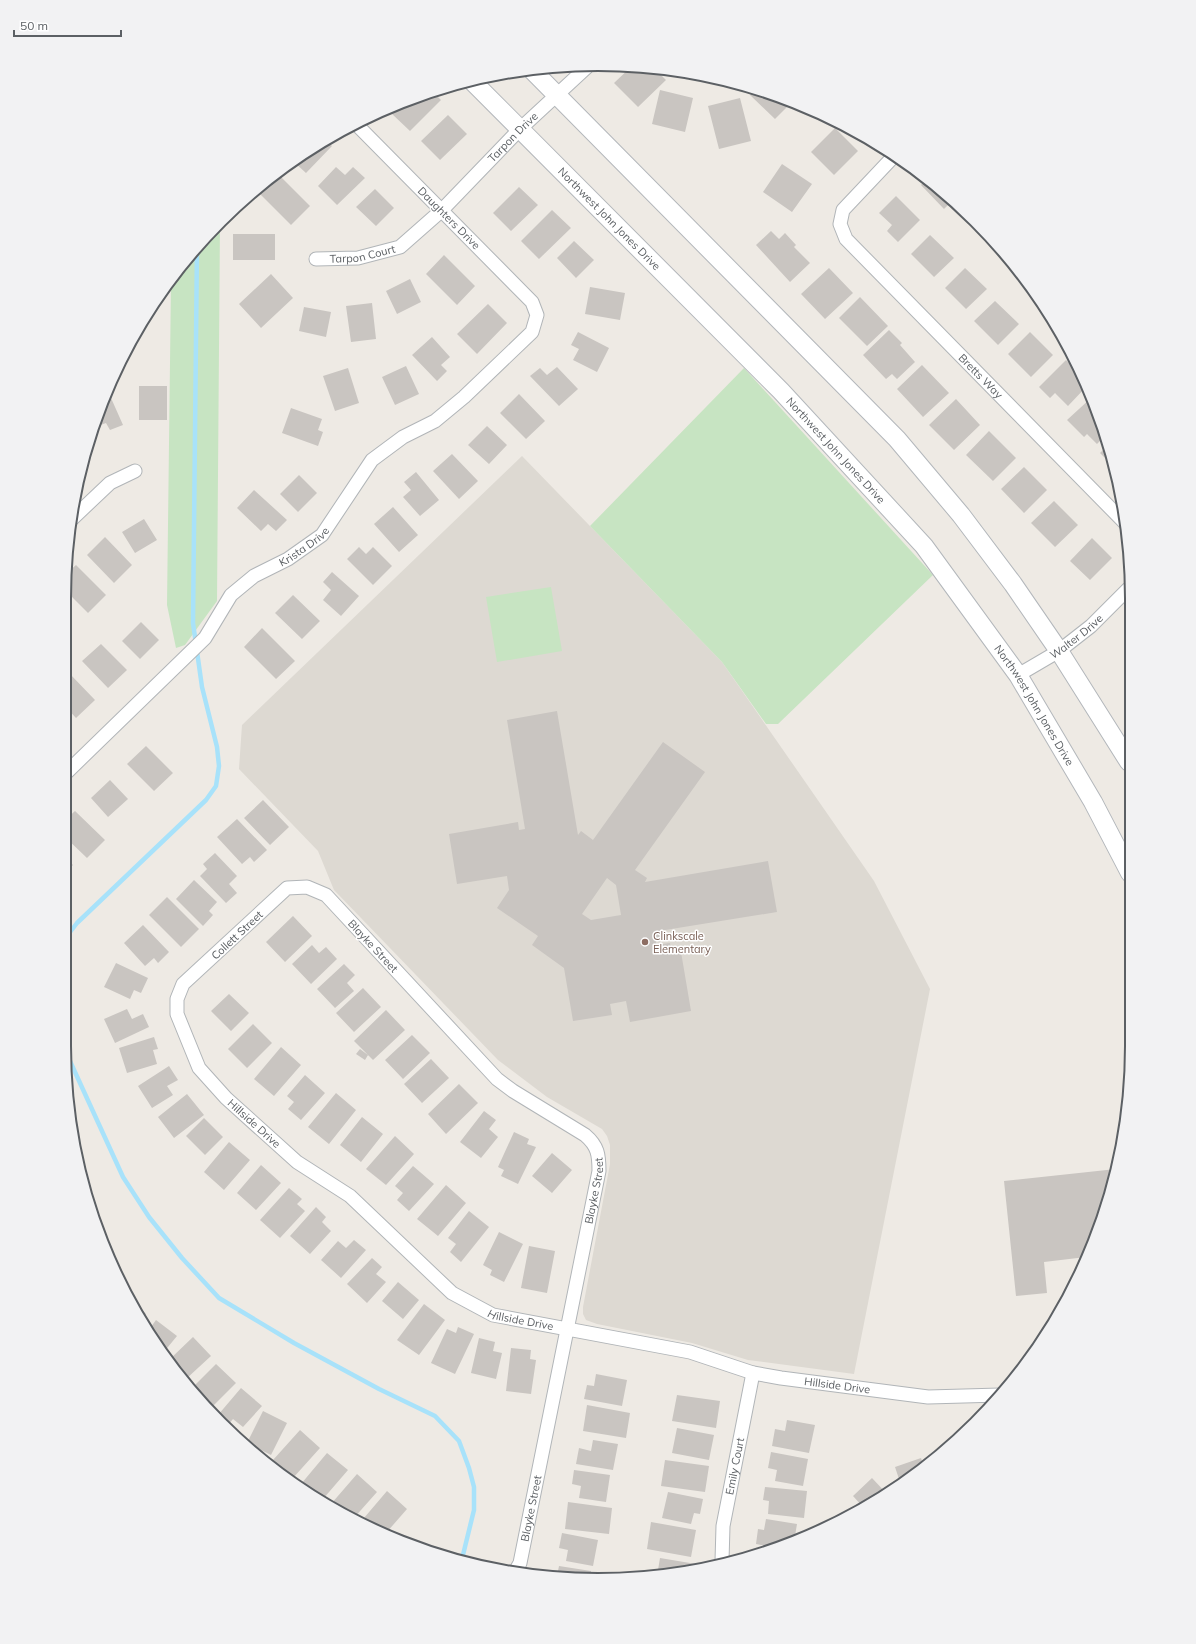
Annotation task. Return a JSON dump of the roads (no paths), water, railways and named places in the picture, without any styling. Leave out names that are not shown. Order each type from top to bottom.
[{"type":"main road","points":[[537,75],[897,439],[961,515],[1013,584],[1059,651],[1125,756]]},
{"type":"main road","name":"Northwest John Jones Drive","points":[[476,86],[781,391],[924,546],[1018,675],[1093,802],[1125,863]]},
{"type":"street","name":"Tarpon Drive","points":[[442,210],[520,130],[582,71]]},
{"type":"street","name":"Daughters Drive","points":[[360,128],[532,302],[537,315]]},
{"type":"street","name":"Bretts Way","points":[[891,160],[843,210],[840,224],[846,239],[1118,516]]},
{"type":"street","name":"Tarpon Court","points":[[316,259],[358,258],[400,247],[442,210]]},
{"type":"street","name":"Krista Drive","points":[[71,768],[205,638],[232,595],[254,576],[288,559],[322,535],[372,460],[403,437],[435,421],[464,397],[532,332],[537,315]]},
{"type":"street","points":[[78,514],[110,483],[135,471]]},
{"type":"street","name":"Walter Drive","points":[[1018,675],[1059,651],[1091,626],[1125,592]]},
{"type":"street","name":"Collett Street","points":[[177,999],[183,984],[287,888],[307,887]]},
{"type":"street","name":"Blayke Street","points":[[307,887],[326,895],[497,1079],[512,1091],[585,1135],[592,1141],[597,1149],[598,1171],[568,1329],[518,1566]]},
{"type":"street","name":"Hillside Drive","points":[[177,999],[177,1014],[199,1068],[226,1098],[297,1162],[350,1196],[452,1293],[493,1315],[690,1352],[710,1357],[753,1373],[781,1378],[928,1397],[992,1395]]},
{"type":"street","name":"Emily Court","points":[[722,1558],[724,1526],[753,1373]]},
{"type":"waterway","points":[[71,931],[77,923],[206,800],[216,786],[219,766],[217,747],[202,687],[193,623],[197,257]]},
{"type":"waterway","points":[[72,1064],[123,1177],[149,1217],[182,1258],[219,1298],[294,1343],[379,1389],[435,1416],[459,1441],[474,1487],[474,1510],[463,1555]]},
{"type":"place","name":"Clinkscale Elementary","points":[[645,942]]}]
